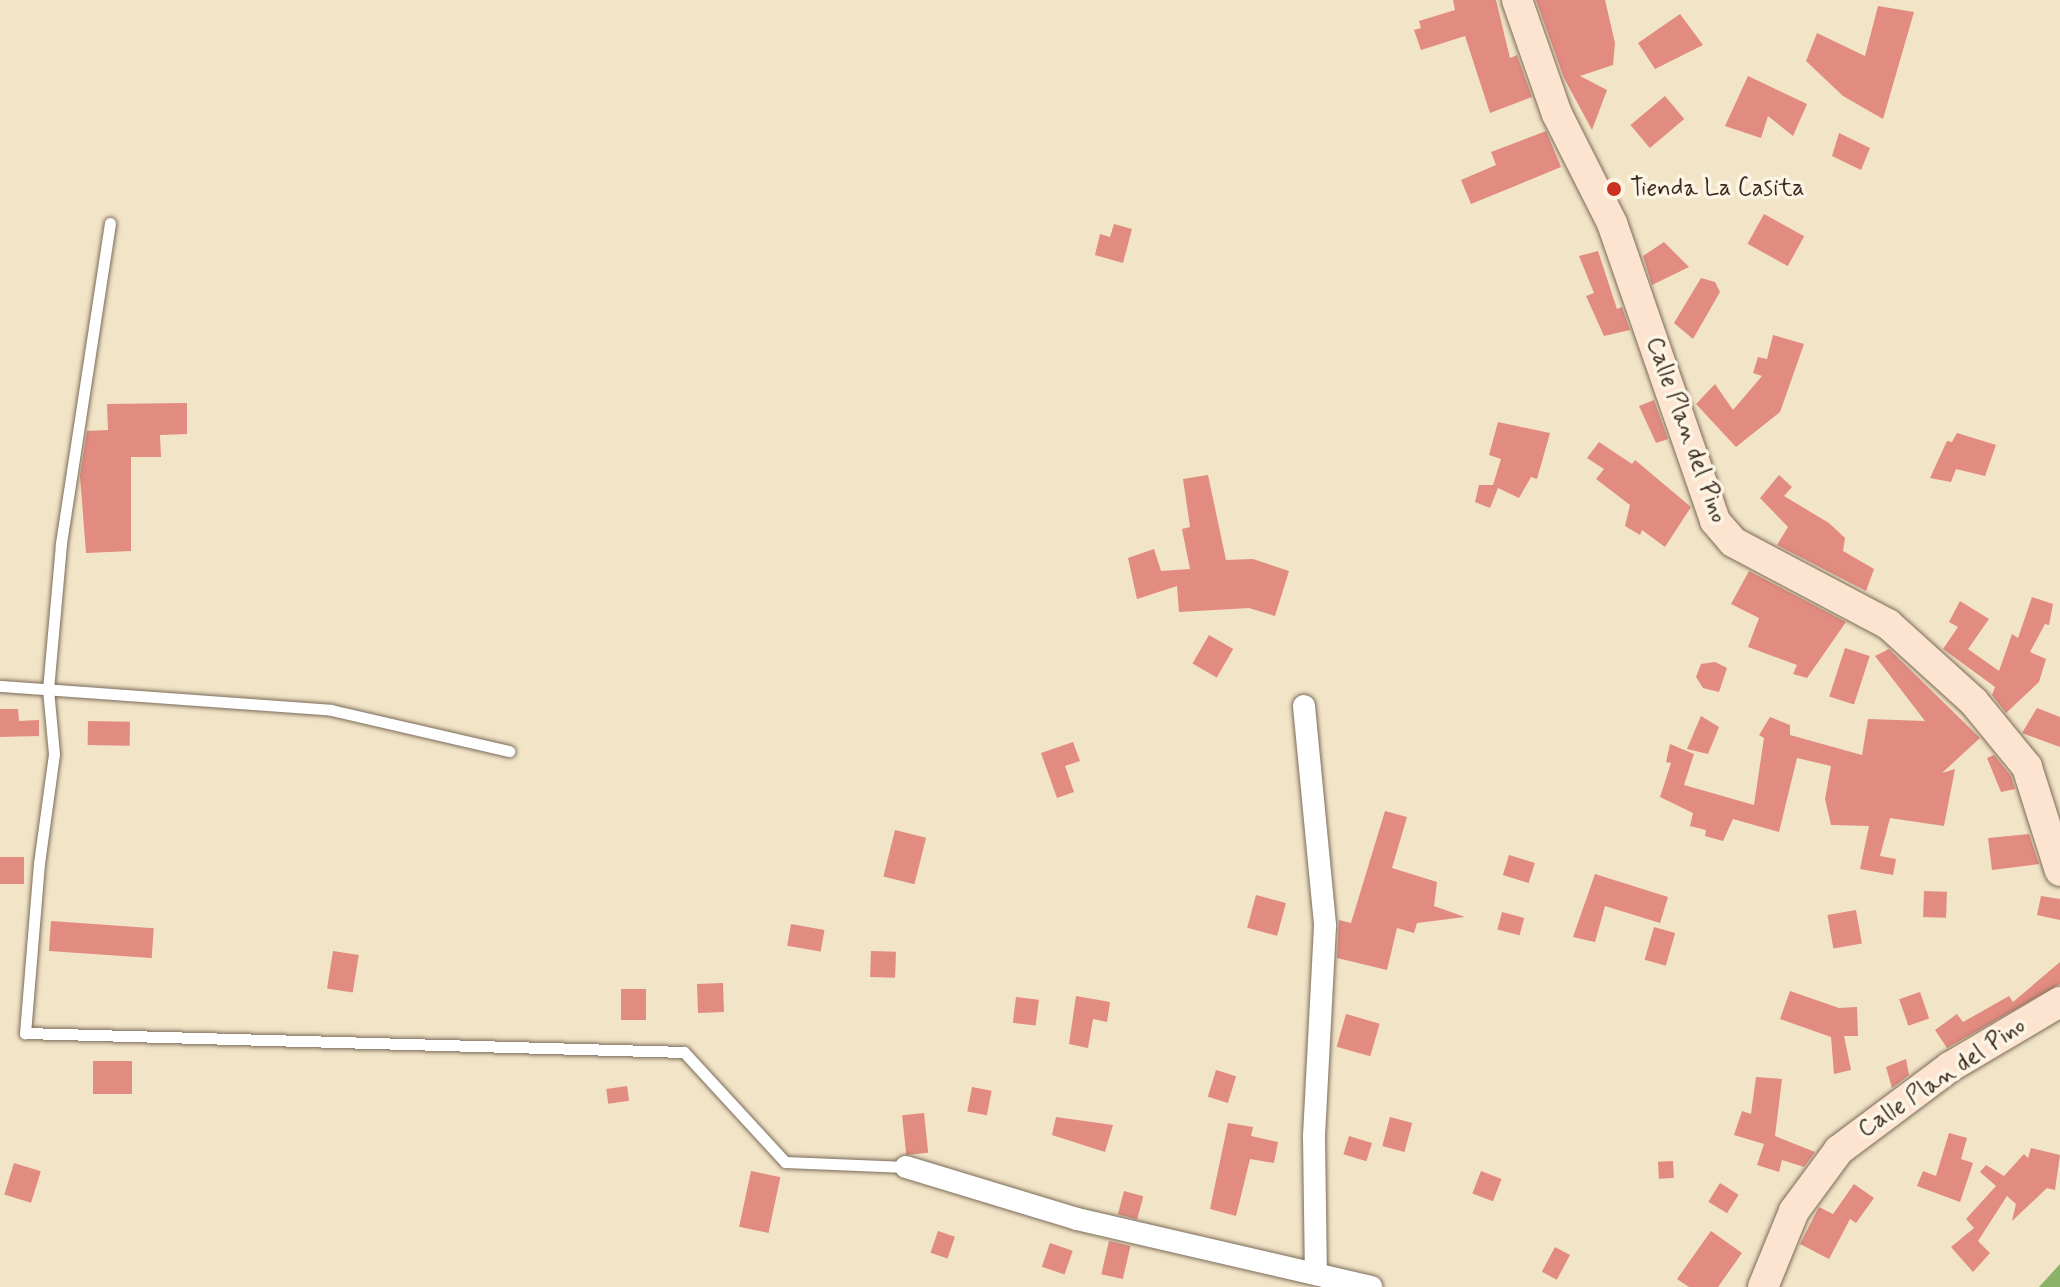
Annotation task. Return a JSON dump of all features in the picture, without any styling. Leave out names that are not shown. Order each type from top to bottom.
[{"type":"street","name":"Calle Plan del Pino","points":[[1517,0],[1557,114],[1612,223],[1715,521],[1733,542],[1888,624],[1974,702],[2027,767],[2060,871]]},
{"type":"street","points":[[1304,706],[1325,926],[1314,1136],[1316,1273]]},
{"type":"street","name":"Calle Plan del Pino","points":[[1763,1287],[1794,1211],[1839,1150],[1950,1067],[2060,1002]]},
{"type":"street","points":[[906,1167],[1077,1219],[1371,1287]]},
{"type":"lane","points":[[110,223],[61,544],[48,689],[54,754],[25,1033],[684,1052],[785,1162],[906,1167]]},
{"type":"lane","points":[[0,686],[331,710],[509,751]]},
{"type":"green space","points":[[2060,1264],[2060,1287],[2039,1287]]},
{"type":"building","points":[[1453,0],[1496,0],[1510,58],[1517,55],[1532,97],[1490,113],[1465,36],[1421,50],[1414,30],[1421,28],[1419,21],[1455,10]]},
{"type":"building","points":[[1536,0],[1605,0],[1615,43],[1613,65],[1580,76],[1607,90],[1592,130],[1564,78]]},
{"type":"building","points":[[1878,6],[1914,12],[1883,119],[1843,96],[1806,61],[1817,33],[1865,56]]},
{"type":"building","points":[[1680,14],[1703,45],[1655,69],[1638,43]]},
{"type":"building","points":[[1748,76],[1807,104],[1793,136],[1768,116],[1761,138],[1725,126]]},
{"type":"building","points":[[1665,96],[1684,119],[1650,148],[1631,125]]},
{"type":"building","points":[[1546,131],[1561,167],[1471,204],[1461,180],[1496,165],[1491,152]]},
{"type":"building","points":[[1839,133],[1870,148],[1861,170],[1832,156]]},
{"type":"building","points":[[1764,214],[1804,236],[1788,266],[1748,244]]},
{"type":"building","points":[[1114,224],[1132,229],[1123,263],[1095,255],[1100,234],[1110,237]]},
{"type":"building","points":[[1664,242],[1689,267],[1652,285],[1643,256]]},
{"type":"building","points":[[1598,251],[1617,309],[1622,307],[1630,330],[1604,336],[1586,296],[1594,293],[1579,256]]},
{"type":"building","points":[[1701,278],[1715,282],[1720,292],[1693,339],[1674,323]]},
{"type":"building","points":[[1773,335],[1804,344],[1780,412],[1736,447],[1696,404],[1715,384],[1733,410],[1762,376],[1753,373],[1758,357],[1767,359]]},
{"type":"building","points":[[1654,400],[1668,439],[1656,443],[1639,406]]},
{"type":"building","points":[[187,403],[187,434],[160,435],[161,457],[131,457],[131,551],[86,553],[80,476],[87,431],[108,430],[107,404]]},
{"type":"building","points":[[1498,422],[1550,433],[1537,479],[1531,477],[1519,498],[1498,488],[1490,508],[1475,502],[1479,485],[1493,485],[1501,459],[1489,455]]},
{"type":"building","points":[[1957,433],[1996,445],[1985,476],[1956,469],[1951,482],[1930,478],[1947,441],[1952,442]]},
{"type":"building","points":[[1599,442],[1632,464],[1635,460],[1691,507],[1665,547],[1642,530],[1640,535],[1625,526],[1630,505],[1596,479],[1604,469],[1587,458]]},
{"type":"building","points":[[1208,475],[1226,560],[1253,559],[1289,571],[1275,616],[1249,608],[1179,612],[1177,586],[1137,599],[1128,558],[1154,549],[1161,571],[1190,569],[1182,529],[1190,527],[1183,479]]},
{"type":"building","points":[[1779,475],[1792,487],[1784,496],[1829,523],[1845,538],[1843,551],[1874,569],[1866,591],[1777,545],[1788,527],[1760,498]]},
{"type":"building","points":[[1749,571],[1846,622],[1807,678],[1793,674],[1797,665],[1748,647],[1759,618],[1731,604]]},
{"type":"building","points":[[2032,597],[2053,604],[2049,625],[2045,624],[2030,652],[2046,659],[2039,682],[2006,713],[1992,695],[1995,687],[1943,649],[1958,627],[1949,622],[1960,601],[1989,619],[1968,649],[1999,671],[2012,634],[2018,638]]},
{"type":"building","points":[[1209,635],[1233,649],[1217,678],[1192,664]]},
{"type":"building","points":[[1845,648],[1870,656],[1854,705],[1829,697]]},
{"type":"building","points":[[1889,649],[1980,738],[1942,773],[1955,769],[1944,826],[1890,818],[1880,856],[1896,859],[1893,875],[1860,869],[1869,826],[1831,825],[1825,799],[1831,766],[1797,758],[1779,832],[1733,819],[1723,841],[1705,836],[1706,830],[1690,826],[1693,813],[1660,797],[1671,763],[1666,762],[1670,744],[1694,754],[1684,785],[1754,805],[1764,738],[1759,735],[1770,717],[1790,725],[1790,735],[1862,755],[1868,719],[1925,721],[1875,656]]},
{"type":"building","points":[[1715,662],[1727,668],[1719,692],[1703,688],[1696,677],[1701,664]]},
{"type":"building","points":[[2037,708],[2060,717],[2060,747],[2022,733]]},
{"type":"building","points":[[0,709],[18,709],[19,721],[39,720],[39,736],[0,737]]},
{"type":"building","points":[[1701,716],[1719,727],[1708,754],[1687,749]]},
{"type":"building","points":[[88,721],[130,722],[130,746],[88,745]]},
{"type":"building","points":[[1073,742],[1080,761],[1065,766],[1074,792],[1057,798],[1041,753]]},
{"type":"building","points":[[1994,755],[2011,776],[2015,789],[2001,792],[1987,758]]},
{"type":"building","points":[[1385,811],[1407,817],[1392,868],[1437,882],[1434,906],[1465,917],[1417,923],[1414,933],[1397,928],[1387,970],[1337,958],[1339,920],[1351,923]]},
{"type":"building","points":[[895,830],[926,838],[914,884],[883,877]]},
{"type":"building","points":[[2029,834],[2039,864],[1992,870],[1988,838]]},
{"type":"building","points":[[1509,855],[1535,863],[1529,883],[1503,875]]},
{"type":"building","points":[[0,857],[24,857],[24,884],[0,884]]},
{"type":"building","points":[[1595,874],[1668,897],[1660,923],[1605,906],[1595,942],[1573,937]]},
{"type":"building","points":[[1924,891],[1947,892],[1946,918],[1923,917]]},
{"type":"building","points":[[1256,895],[1286,903],[1277,936],[1247,928]]},
{"type":"building","points":[[2041,896],[2060,899],[2060,920],[2037,915]]},
{"type":"building","points":[[1856,910],[1862,943],[1833,949],[1827,915]]},
{"type":"building","points":[[1502,912],[1524,918],[1520,935],[1497,929]]},
{"type":"building","points":[[51,921],[154,928],[152,958],[49,951]]},
{"type":"building","points":[[791,924],[824,930],[821,952],[787,946]]},
{"type":"building","points":[[1654,927],[1675,933],[1666,966],[1645,960]]},
{"type":"building","points":[[333,951],[359,955],[353,993],[327,989]]},
{"type":"building","points":[[871,951],[896,952],[895,978],[870,977]]},
{"type":"building","points":[[2060,962],[2060,984],[1947,1048],[1935,1030],[1957,1014],[1963,1022],[2009,996],[2013,1002]]},
{"type":"building","points":[[723,983],[724,1012],[698,1013],[697,984]]},
{"type":"building","points":[[621,989],[646,989],[646,1020],[621,1020]]},
{"type":"building","points":[[1790,991],[1839,1008],[1857,1007],[1858,1036],[1844,1036],[1851,1070],[1834,1074],[1831,1037],[1780,1019]]},
{"type":"building","points":[[1920,992],[1929,1018],[1908,1026],[1899,999]]},
{"type":"building","points":[[1076,996],[1110,1002],[1107,1022],[1093,1019],[1088,1048],[1069,1044]]},
{"type":"building","points":[[1016,997],[1039,1000],[1036,1026],[1013,1023]]},
{"type":"building","points":[[1346,1014],[1380,1024],[1370,1056],[1337,1047]]},
{"type":"building","points":[[1906,1059],[1909,1075],[1892,1088],[1886,1067]]},
{"type":"building","points":[[93,1061],[132,1061],[132,1094],[93,1094]]},
{"type":"building","points":[[1216,1070],[1236,1076],[1228,1103],[1208,1097]]},
{"type":"building","points":[[1756,1077],[1782,1079],[1775,1136],[1815,1152],[1804,1167],[1782,1160],[1779,1172],[1757,1165],[1764,1144],[1734,1135],[1742,1111],[1751,1114]]},
{"type":"building","points":[[627,1086],[629,1101],[608,1104],[606,1089]]},
{"type":"building","points":[[972,1087],[992,1091],[987,1115],[967,1112]]},
{"type":"building","points":[[924,1113],[928,1153],[906,1155],[902,1115]]},
{"type":"building","points":[[1056,1117],[1113,1125],[1105,1152],[1052,1135]]},
{"type":"building","points":[[1390,1117],[1412,1123],[1404,1152],[1382,1146]]},
{"type":"building","points":[[1228,1123],[1253,1127],[1251,1136],[1278,1142],[1274,1163],[1250,1159],[1236,1216],[1210,1209]]},
{"type":"building","points":[[1949,1133],[1967,1138],[1961,1159],[1973,1163],[1960,1202],[1917,1186],[1923,1171],[1936,1176]]},
{"type":"building","points":[[1349,1136],[1372,1143],[1366,1161],[1343,1154]]},
{"type":"building","points":[[2031,1148],[2060,1155],[2055,1190],[2047,1188],[2012,1221],[2016,1204],[2007,1196],[1978,1241],[1990,1253],[1973,1272],[1951,1247],[1974,1228],[1966,1219],[1996,1186],[1980,1172],[1986,1165],[2004,1176],[2024,1154],[2028,1158]]},
{"type":"building","points":[[1673,1161],[1674,1178],[1659,1179],[1658,1162]]},
{"type":"building","points":[[14,1163],[41,1171],[31,1203],[4,1195]]},
{"type":"building","points":[[751,1171],[780,1177],[768,1233],[739,1227]]},
{"type":"building","points":[[1481,1171],[1502,1179],[1493,1201],[1472,1193]]},
{"type":"building","points":[[1720,1183],[1739,1195],[1727,1213],[1708,1202]]},
{"type":"building","points":[[1854,1184],[1874,1198],[1856,1223],[1850,1219],[1829,1259],[1800,1244],[1819,1207],[1833,1214]]},
{"type":"building","points":[[1124,1191],[1143,1196],[1137,1219],[1118,1214]]},
{"type":"building","points":[[938,1231],[955,1237],[948,1259],[931,1253]]},
{"type":"building","points":[[1711,1231],[1742,1253],[1718,1287],[1689,1287],[1677,1279]]},
{"type":"building","points":[[1109,1241],[1130,1246],[1123,1279],[1101,1274]]},
{"type":"building","points":[[1050,1243],[1073,1251],[1065,1274],[1042,1267]]},
{"type":"building","points":[[1555,1247],[1570,1255],[1557,1280],[1542,1272]]},
{"type":"place","name":"Tienda La Casita","points":[[1614,189]]}]
